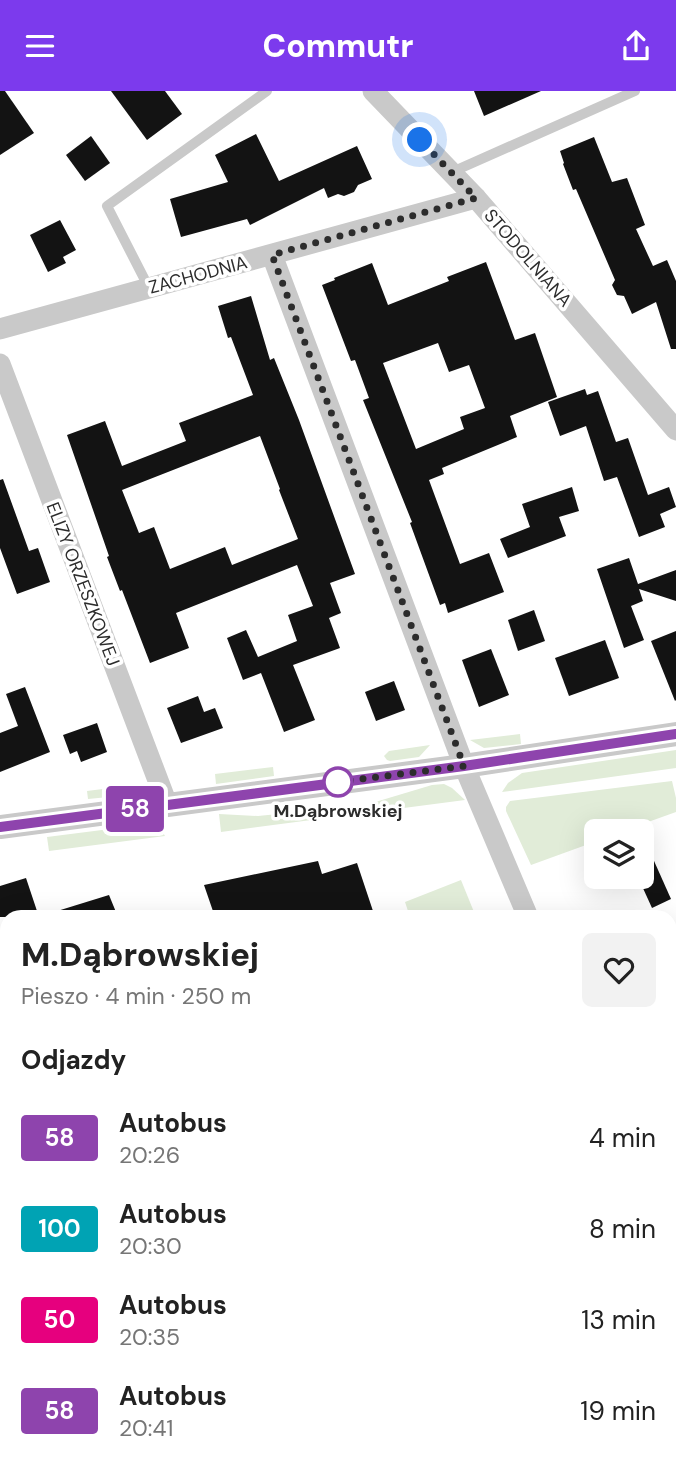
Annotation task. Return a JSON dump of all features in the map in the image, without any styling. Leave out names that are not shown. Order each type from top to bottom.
[{"type":"street","name":"STODOLNIANA","points":[[373,91],[476,198],[676,431]]},
{"type":"street","name":"ZACHODNIA","points":[[0,329],[476,198]]},
{"type":"street","points":[[272,255],[464,766],[525,910]]},
{"type":"street","name":"ELIZY ORZESZKOWEJ","points":[[0,364],[167,804]]},
{"type":"street","points":[[0,827],[464,766],[676,734]]},
{"type":"lane","points":[[149,288],[107,206],[267,91]]},
{"type":"lane","points":[[452,172],[635,91]]},
{"type":"green space","points":[[520,734],[521,744],[484,748],[470,740]]},
{"type":"green space","points":[[430,745],[419,757],[390,761],[384,756],[389,751]]},
{"type":"green space","points":[[676,750],[676,768],[502,792],[508,783],[522,773]]},
{"type":"green space","points":[[273,767],[274,776],[216,784],[215,774]]},
{"type":"green space","points":[[672,781],[676,812],[654,820],[584,819],[584,846],[531,865],[506,811],[510,801]]},
{"type":"green space","points":[[444,784],[465,800],[373,812],[372,803]]},
{"type":"green space","points":[[134,785],[119,796],[88,799],[87,791]]},
{"type":"green space","points":[[318,810],[319,819],[221,832],[219,814],[258,816]]},
{"type":"green space","points":[[157,823],[165,836],[49,851],[47,837]]},
{"type":"green space","points":[[461,880],[473,910],[408,910],[405,902]]},
{"type":"building","points":[[0,91],[5,91],[34,133],[0,155]]},
{"type":"building","points":[[111,91],[165,91],[182,114],[147,140]]},
{"type":"building","points":[[474,91],[541,91],[484,116]]},
{"type":"building","points":[[256,134],[279,181],[357,146],[372,179],[358,185],[354,192],[344,196],[338,194],[328,198],[324,188],[250,225],[247,219],[181,237],[170,199],[228,182],[215,155]]},
{"type":"building","points":[[91,136],[110,163],[85,181],[66,155]]},
{"type":"building","points":[[594,137],[612,182],[627,178],[645,225],[636,229],[653,266],[667,260],[676,281],[676,349],[671,349],[656,302],[632,314],[624,296],[617,295],[612,285],[615,280],[576,189],[573,190],[560,151]]},
{"type":"building","points":[[60,220],[76,250],[63,257],[66,263],[48,272],[30,235]]},
{"type":"building","points":[[486,262],[515,340],[535,333],[557,397],[510,416],[517,437],[442,468],[444,474],[429,480],[460,564],[489,553],[504,592],[448,613],[445,603],[440,605],[410,523],[412,522],[363,400],[369,398],[355,360],[351,361],[322,285],[372,263],[388,305],[449,281],[447,277]],"holes":[[[438,343],[449,372],[469,365],[485,408],[460,417],[464,429],[416,449],[383,363]]]},
{"type":"building","points":[[251,296],[270,360],[274,358],[299,420],[355,574],[330,583],[341,613],[329,618],[340,648],[293,665],[315,720],[284,732],[261,673],[243,680],[227,638],[246,630],[258,657],[297,641],[288,615],[313,606],[297,565],[176,613],[189,648],[150,663],[107,557],[109,556],[67,435],[105,421],[122,466],[186,441],[179,423],[253,395],[231,337],[228,338],[218,306]],"holes":[[[260,436],[298,539],[232,565],[225,547],[170,569],[154,527],[139,533],[122,490]]]},
{"type":"building","points":[[585,389],[587,395],[598,391],[616,442],[628,438],[648,495],[669,487],[676,507],[660,514],[665,527],[639,537],[617,477],[604,481],[586,426],[560,436],[548,402]]},
{"type":"building","points":[[3,479],[29,551],[38,548],[50,582],[17,594],[0,548],[0,480]]},
{"type":"building","points":[[572,487],[579,511],[559,517],[566,536],[508,558],[500,539],[530,527],[522,504]]},
{"type":"building","points":[[629,558],[638,584],[676,570],[676,601],[639,589],[643,601],[631,606],[644,640],[624,648],[597,569]]},
{"type":"building","points":[[534,610],[545,641],[518,651],[508,620]]},
{"type":"building","points":[[676,631],[676,700],[675,701],[651,641]]},
{"type":"building","points":[[605,640],[619,678],[569,696],[555,658]]},
{"type":"building","points":[[491,649],[509,695],[479,707],[462,660]]},
{"type":"building","points":[[394,681],[405,710],[376,721],[365,692]]},
{"type":"building","points":[[25,687],[50,752],[0,772],[0,733],[18,726],[6,694]]},
{"type":"building","points":[[198,696],[204,712],[215,708],[223,728],[181,743],[167,708]]},
{"type":"building","points":[[97,723],[107,752],[81,762],[77,751],[70,754],[63,735]]},
{"type":"building","points":[[318,861],[322,874],[357,863],[373,910],[213,910],[204,885]]},
{"type":"building","points":[[654,861],[671,899],[652,908],[643,889],[654,889]]},
{"type":"building","points":[[26,878],[37,910],[0,910],[0,886]]},
{"type":"building","points":[[109,895],[115,910],[60,910]]},
{"type":"bus line","name":"58","points":[[0,827],[464,766],[676,734]]},
{"type":"place","name":"M.Dąbrowskiej","points":[[338,782]]},
{"type":"route","points":[[338,782],[464,766],[272,255],[476,198],[420,140]]}]
